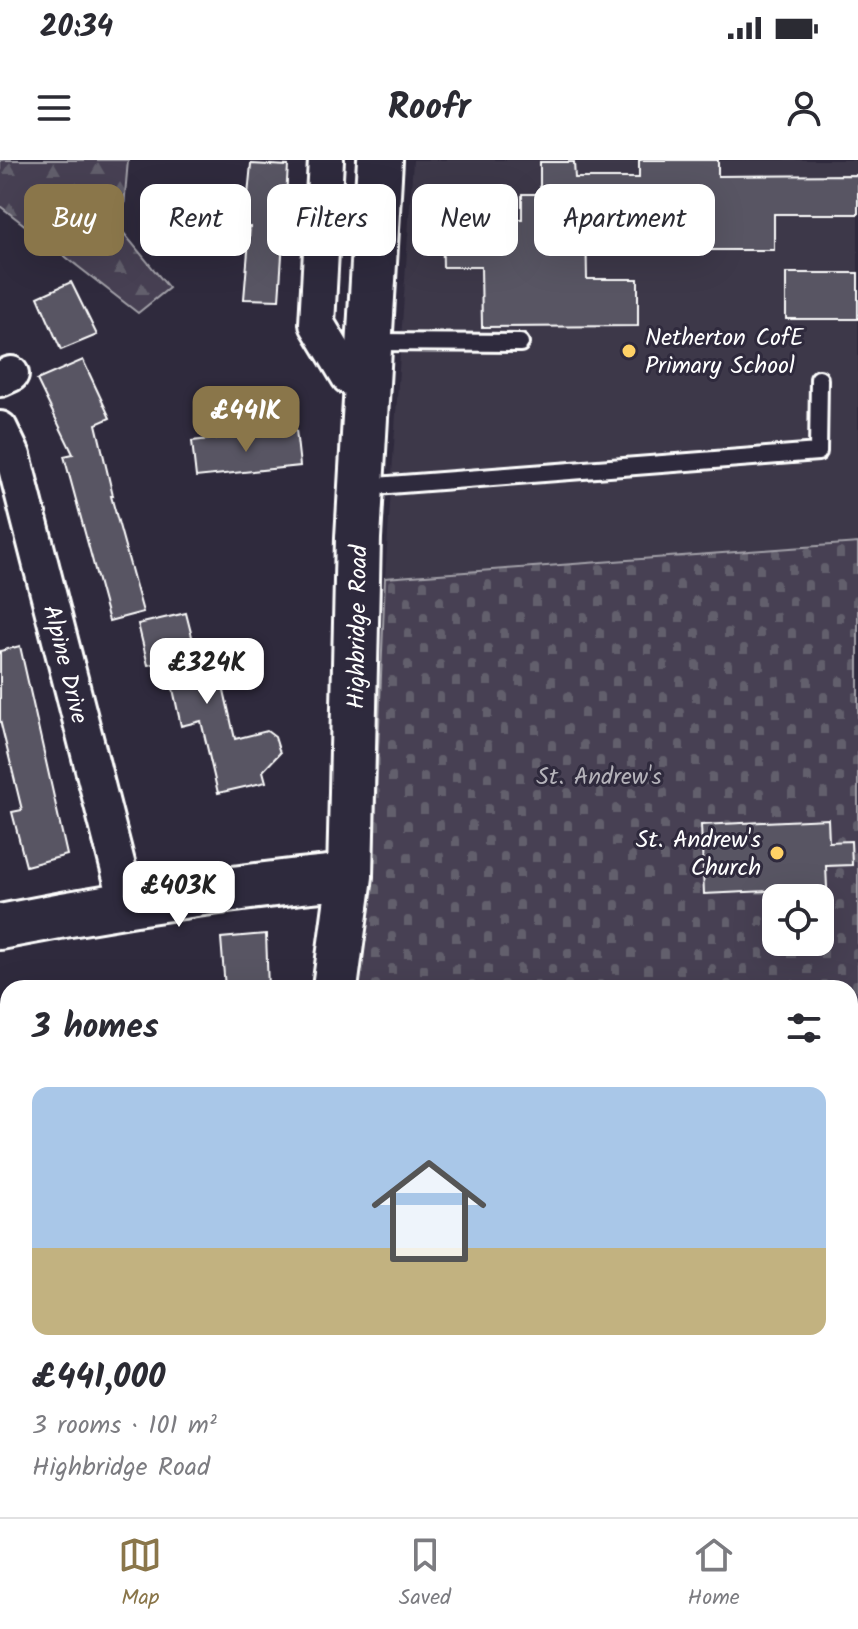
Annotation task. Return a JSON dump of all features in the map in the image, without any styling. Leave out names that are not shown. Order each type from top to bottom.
[{"type":"street","points":[[326,160],[317,324],[349,377],[367,360]]},
{"type":"street","name":"Highbridge Road","points":[[336,980],[350,876],[361,487],[380,160]]},
{"type":"street","name":"Alpine Drive","points":[[0,429],[13,456],[127,902]]},
{"type":"street","points":[[0,927],[127,902],[350,876]]},
{"type":"lane","points":[[367,360],[520,343]]},
{"type":"lane","points":[[361,487],[818,452],[819,379]]},
{"type":"shaded area","name":"Netherton CofE Primary School","points":[[413,160],[858,160],[858,543],[385,578]]},
{"type":"green space","points":[[0,160],[128,160],[124,207],[124,184],[24,184],[24,225],[0,206]]},
{"type":"green space","points":[[124,233],[169,288],[138,313],[64,256],[124,256]]},
{"type":"green space","name":"St. Andrew's","points":[[858,543],[858,980],[360,980],[373,871],[385,578]]},
{"type":"building","points":[[639,160],[718,160],[718,176],[858,175],[858,214],[774,214],[774,250],[715,250],[715,184],[540,184],[540,162],[574,162],[575,178],[639,178]]},
{"type":"building","points":[[251,164],[288,166],[287,184],[267,184],[267,256],[282,256],[279,300],[244,299],[248,256],[251,256]]},
{"type":"building","points":[[522,194],[534,194],[534,256],[587,256],[587,279],[638,279],[638,326],[482,327],[481,267],[443,267],[443,256],[518,256]]},
{"type":"building","points":[[786,273],[858,273],[858,319],[786,319]]},
{"type":"building","points":[[71,282],[97,335],[61,350],[38,297]]},
{"type":"building","points":[[83,360],[110,418],[96,424],[111,496],[143,612],[109,621],[64,456],[73,454],[37,380]]},
{"type":"building","points":[[296,430],[300,466],[196,477],[192,441]]},
{"type":"building","points":[[186,613],[201,672],[219,668],[235,739],[267,731],[275,737],[280,753],[263,771],[266,782],[218,793],[201,721],[181,726],[167,661],[148,665],[138,624]]},
{"type":"building","points":[[20,646],[67,855],[26,866],[12,812],[22,810],[0,720],[0,651]]},
{"type":"building","name":"St. Andrew's Church","points":[[828,819],[829,842],[851,841],[852,865],[826,866],[827,884],[762,884],[762,891],[704,894],[701,825]]},
{"type":"building","points":[[266,934],[268,980],[224,980],[221,938]]},
{"type":"place","name":"Netherton CofE Primary School","points":[[629,351]]},
{"type":"place","name":"St. Andrew's Church","points":[[777,853]]}]
